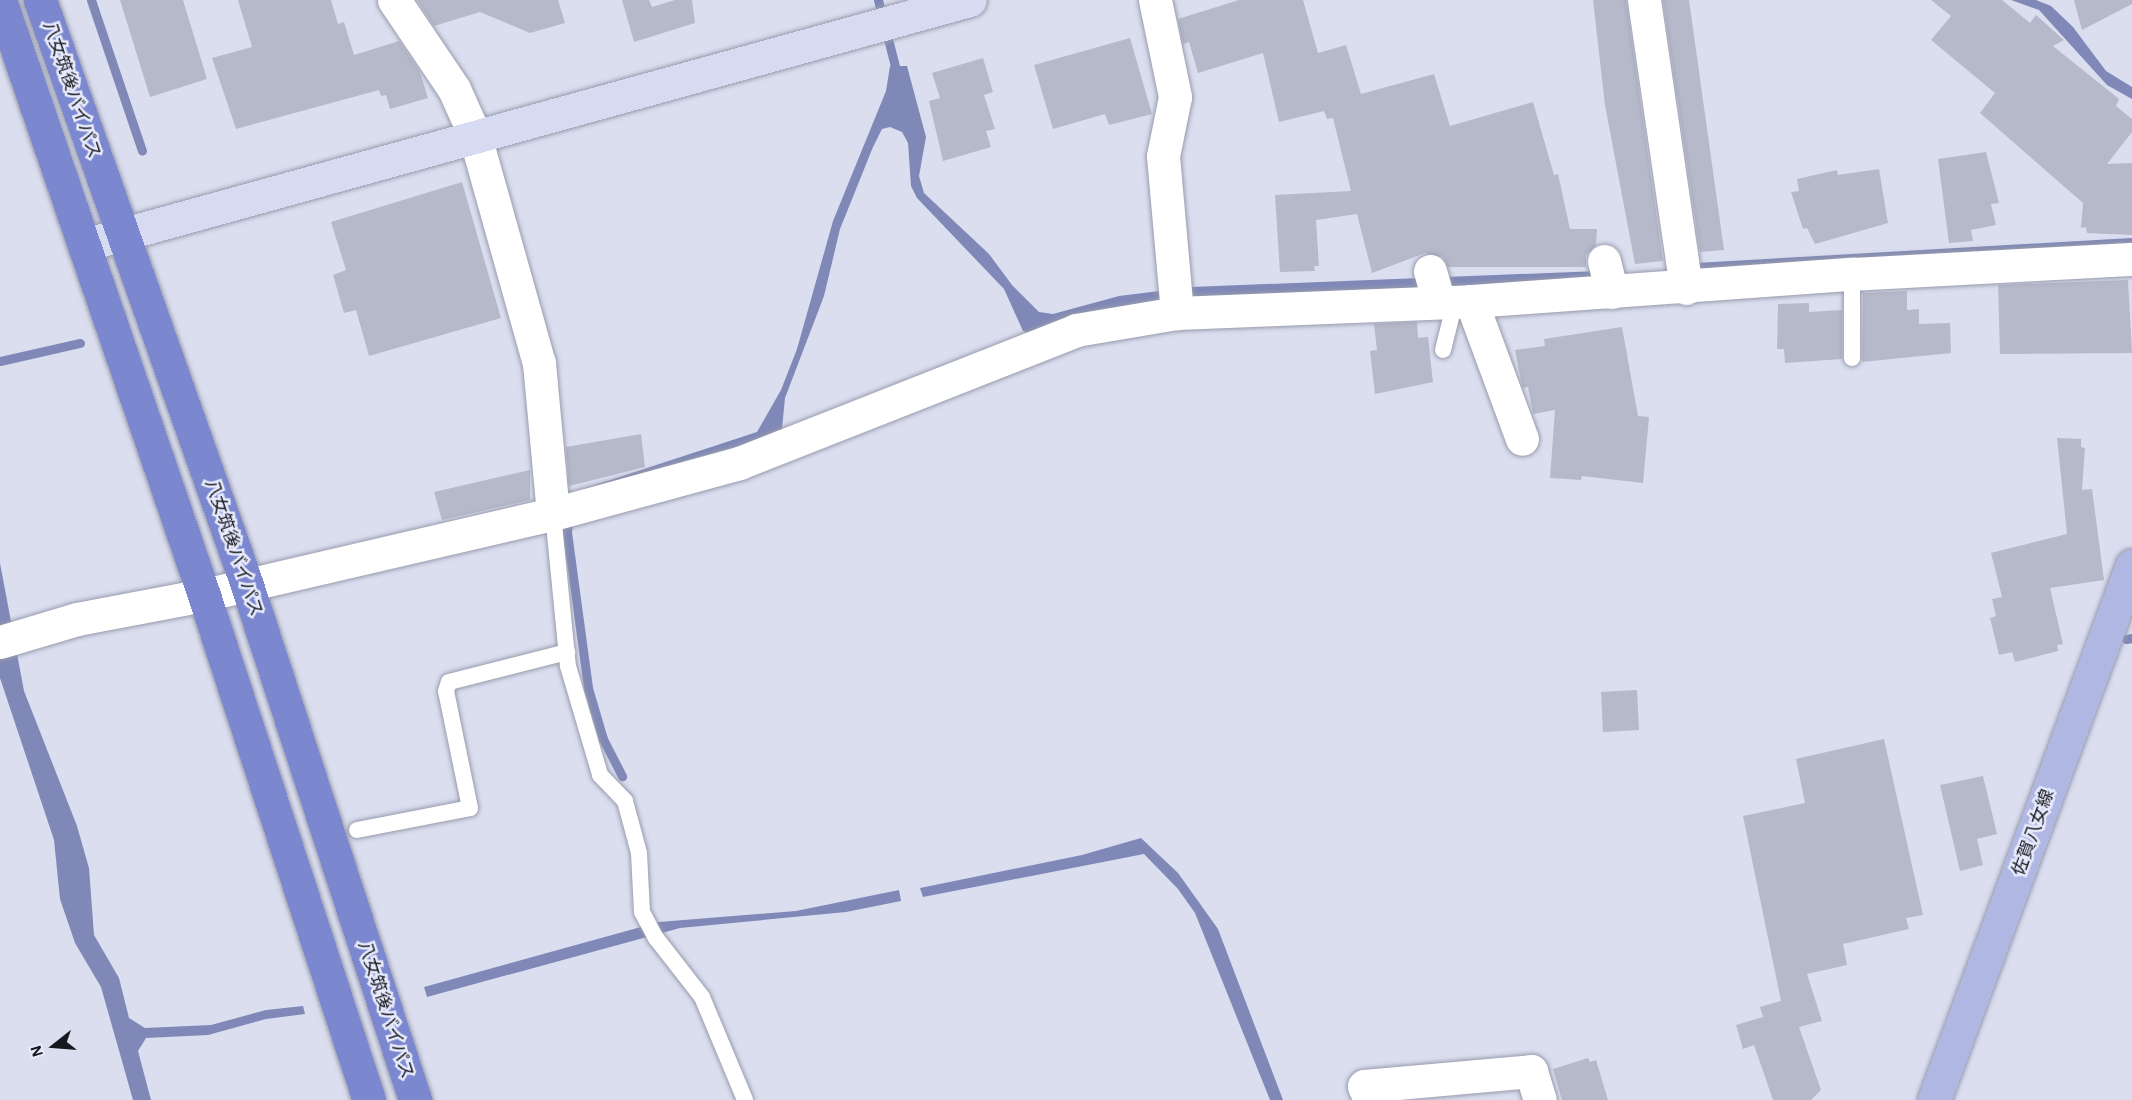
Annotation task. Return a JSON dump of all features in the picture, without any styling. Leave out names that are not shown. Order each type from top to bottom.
[{"type":"highway","points":[[0,0],[204,595],[369,1100]]},
{"type":"highway","name":"八女筑後バイパス","points":[[40,0],[247,585],[415,1100]]},
{"type":"main road","name":"佐賀八女線","points":[[1934,1100],[2132,565]]},
{"type":"street","points":[[394,0],[454,89],[475,136],[539,363],[553,514]]},
{"type":"street","points":[[84,245],[970,0]]},
{"type":"street","points":[[1155,0],[1175,97],[1163,156],[1177,313]]},
{"type":"street","points":[[1644,0],[1686,288]]},
{"type":"street","points":[[9,640],[77,619],[204,595],[553,514],[739,463],[1076,330],[1177,313],[1455,302],[1686,288],[1852,274],[1885,259],[1930,256],[2132,259]]},
{"type":"street","points":[[1604,261],[1612,292]]},
{"type":"street","points":[[1430,271],[1455,302],[1522,439]]},
{"type":"street","points":[[1370,1100],[1364,1086],[1531,1071],[1540,1100]]},
{"type":"lane","points":[[1852,274],[1852,358]]},
{"type":"lane","points":[[1443,350],[1455,302]]},
{"type":"lane","points":[[553,514],[567,651],[600,775],[625,801],[639,853],[642,912],[656,938],[702,997],[745,1100]]},
{"type":"lane","points":[[357,830],[470,808],[446,691],[448,682],[567,651]]},
{"type":"water","points":[[2011,0],[2036,0],[2051,6],[2073,27],[2106,71],[2132,87],[2132,99],[2107,85],[2039,10]]},
{"type":"water","points":[[890,66],[907,66],[926,137],[919,176],[924,193],[989,254],[1012,285],[1039,312],[1053,314],[1119,296],[1192,287],[1599,271],[1602,284],[1031,334],[1023,331],[1004,289],[917,198],[911,186],[908,143],[902,132],[890,127],[882,129],[873,147],[840,229],[824,296],[785,398],[782,429],[774,436],[571,493],[757,432],[781,390],[797,349],[833,221],[886,91]]},
{"type":"water","points":[[2132,238],[2132,253],[1698,278],[1696,263]]},
{"type":"water","points":[[0,563],[24,691],[77,826],[89,868],[94,935],[119,978],[129,1018],[145,1028],[211,1025],[266,1010],[303,1006],[305,1014],[266,1019],[208,1035],[146,1038],[138,1051],[151,1100],[133,1100],[101,987],[75,943],[60,899],[54,840],[0,678]]},
{"type":"water","points":[[1141,838],[1178,873],[1218,929],[1283,1100],[1270,1100],[1195,913],[1178,889],[1144,854],[923,897],[920,888],[1082,855]]},
{"type":"water","points":[[899,890],[901,901],[846,912],[680,928],[427,997],[424,987],[659,922],[796,911]]},
{"type":"building","points":[[120,0],[183,0],[207,79],[150,97]]},
{"type":"building","points":[[238,0],[331,0],[338,24],[344,22],[354,55],[399,41],[420,72],[428,98],[390,109],[386,95],[381,96],[379,90],[236,129],[212,58],[252,47]]},
{"type":"building","points":[[417,0],[558,0],[565,23],[530,33],[480,12],[434,26]]},
{"type":"building","points":[[622,0],[649,0],[652,7],[675,0],[692,0],[695,23],[634,42]]},
{"type":"building","points":[[1239,0],[1303,0],[1318,53],[1346,45],[1361,94],[1434,74],[1450,126],[1533,102],[1554,175],[1558,174],[1570,229],[1597,229],[1596,245],[1586,255],[1586,267],[1448,267],[1443,257],[1425,253],[1372,273],[1357,214],[1316,220],[1319,266],[1314,266],[1315,271],[1280,272],[1275,195],[1351,191],[1333,118],[1327,119],[1324,111],[1279,122],[1263,53],[1198,73],[1189,42],[1183,44],[1178,19]]},
{"type":"building","points":[[1593,0],[1626,0],[1663,261],[1635,264],[1605,105]]},
{"type":"building","points":[[1663,0],[1689,0],[1724,250],[1700,252]]},
{"type":"building","points":[[1931,0],[2002,0],[2030,23],[2036,15],[2064,40],[2053,46],[2119,99],[2116,106],[2132,119],[2132,132],[2107,164],[2132,163],[2132,235],[2087,233],[2086,227],[2081,228],[2083,203],[1980,113],[1995,93],[1931,40],[1951,16]]},
{"type":"building","points":[[2074,0],[2132,0],[2132,4],[2082,30]]},
{"type":"building","points":[[1130,38],[1152,114],[1109,125],[1105,114],[1053,129],[1034,65]]},
{"type":"building","points":[[983,58],[993,92],[984,95],[995,129],[986,131],[991,147],[943,161],[929,101],[940,98],[932,73]]},
{"type":"building","points":[[1986,152],[1999,203],[1991,204],[1996,225],[1971,230],[1973,241],[1949,243],[1938,159]]},
{"type":"building","points":[[1879,169],[1888,223],[1815,244],[1807,228],[1803,229],[1791,192],[1799,191],[1797,179],[1837,170],[1838,175]]},
{"type":"building","points":[[462,182],[501,318],[369,356],[356,310],[344,313],[333,275],[346,270],[331,222]]},
{"type":"building","points":[[2128,280],[2132,353],[2000,354],[1998,285]]},
{"type":"building","points":[[1907,291],[1907,310],[1919,309],[1919,324],[1950,323],[1951,353],[1862,362],[1863,293]]},
{"type":"building","points":[[1809,303],[1809,312],[1842,310],[1842,359],[1785,363],[1784,349],[1777,349],[1778,304]]},
{"type":"building","points":[[1417,322],[1418,338],[1428,337],[1433,382],[1375,394],[1370,351],[1377,350],[1374,324]]},
{"type":"building","points":[[1622,327],[1638,416],[1649,417],[1643,483],[1582,476],[1581,480],[1550,478],[1555,410],[1533,414],[1528,387],[1523,388],[1521,381],[1515,350],[1545,346],[1544,339]]},
{"type":"building","points":[[641,434],[645,467],[569,486],[566,447]]},
{"type":"building","points":[[2057,438],[2081,439],[2081,447],[2085,448],[2082,490],[2092,489],[2104,580],[2050,588],[2063,644],[2057,645],[2058,651],[2015,662],[2012,652],[1999,655],[1990,618],[1996,616],[1992,599],[2002,597],[1991,553],[2067,534]]},
{"type":"building","points":[[530,470],[530,500],[442,520],[434,492]]},
{"type":"building","points":[[1637,690],[1639,730],[1603,732],[1601,692]]},
{"type":"building","points":[[1884,739],[1923,915],[1906,918],[1909,929],[1843,944],[1847,965],[1807,974],[1822,1021],[1799,1027],[1821,1090],[1811,1100],[1773,1100],[1754,1045],[1743,1049],[1736,1025],[1763,1017],[1760,1007],[1781,1001],[1743,816],[1805,803],[1796,759]]},
{"type":"building","points":[[1983,776],[1997,834],[1977,839],[1983,865],[1960,871],[1940,785]]},
{"type":"building","points":[[1588,1058],[1590,1062],[1596,1060],[1608,1100],[1562,1100],[1553,1069]]},
{"type":"waterway","points":[[91,0],[142,151]]},
{"type":"waterway","points":[[878,0],[898,78]]},
{"type":"waterway","points":[[0,361],[80,343]]},
{"type":"waterway","points":[[569,517],[567,532],[588,688],[603,739],[622,776]]},
{"type":"waterway","points":[[2126,639],[2132,638]]}]
